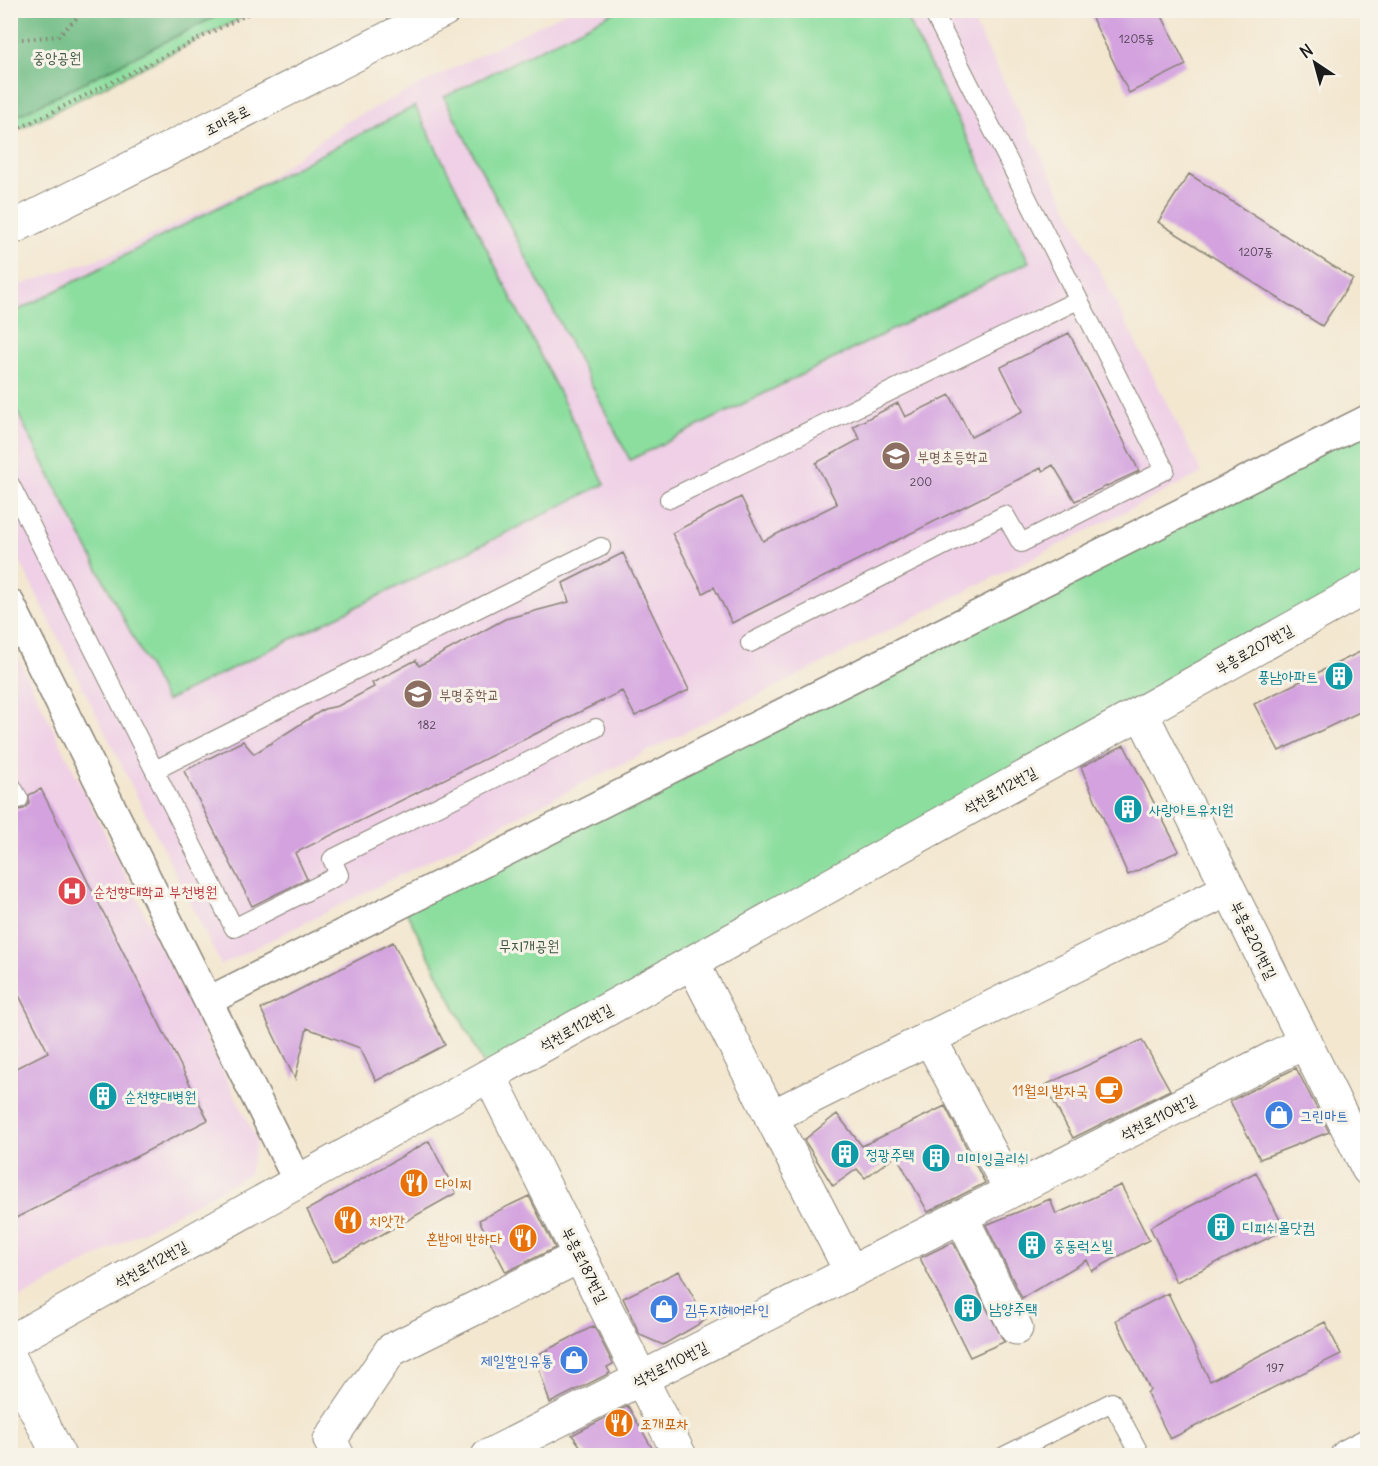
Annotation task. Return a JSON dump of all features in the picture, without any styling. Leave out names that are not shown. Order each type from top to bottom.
[{"type":"street","name":"조마루로","points":[[10,229],[444,10]]},
{"type":"street","points":[[208,1001],[1368,419]]},
{"type":"street","name":"부흥로207번길","points":[[1141,712],[1368,586]]},
{"type":"street","points":[[10,603],[298,1182]]},
{"type":"street","name":"부흥로201번길","points":[[1141,712],[1368,1168]]},
{"type":"street","name":"석천로112번길","points":[[10,1342],[1141,712]]},
{"type":"street","points":[[771,1117],[1229,888]]},
{"type":"street","points":[[692,962],[851,1272]]},
{"type":"street","points":[[929,1037],[1011,1191]]},
{"type":"street","name":"석천로110번길","points":[[488,1455],[1305,1042]]},
{"type":"street","name":"부흥로187번길","points":[[489,1075],[680,1455]]},
{"type":"street","points":[[960,1216],[1016,1328]]},
{"type":"street","points":[[338,1455],[330,1440],[391,1350],[580,1256]]},
{"type":"street","points":[[10,1358],[59,1455]]},
{"type":"street","points":[[1347,1455],[1368,1445]]},
{"type":"lane","points":[[750,643],[1005,515],[1021,543],[1165,470],[932,10]]},
{"type":"lane","points":[[669,499],[1078,300]]},
{"type":"lane","points":[[10,484],[234,928],[339,876],[332,859],[596,728]]},
{"type":"lane","points":[[155,770],[602,547]]},
{"type":"lane","points":[[1004,1455],[1112,1402],[1141,1455]]},
{"type":"path","points":[[10,40],[58,36],[85,10]]},
{"type":"path","points":[[10,133],[256,10]]},
{"type":"shaded area","points":[[568,11],[968,11],[1202,473],[221,965],[11,543],[11,288],[115,253],[266,180],[344,123]]},
{"type":"shaded area","name":"순천향대학교 부천병원","points":[[10,642],[257,1140],[249,1174],[11,1303]]},
{"type":"green space","name":"중앙공원","points":[[11,10],[227,10],[227,11],[11,119]]},
{"type":"green space","points":[[618,10],[903,11],[1029,262],[630,460],[444,97]]},
{"type":"green space","name":"중앙공원","points":[[11,11],[256,11],[11,133]]},
{"type":"green space","points":[[415,106],[605,484],[166,701],[11,400],[11,314]]},
{"type":"green space","name":"무지개공원","points":[[1367,419],[1367,583],[489,1075],[402,903]]},
{"type":"building","points":[[1088,10],[1159,10],[1186,65],[1129,93]]},
{"type":"building","points":[[1189,174],[1353,279],[1322,326],[1158,222]]},
{"type":"building","name":"부명초등학교","points":[[1069,333],[1139,471],[1075,501],[1053,465],[1043,471],[1041,468],[732,623],[714,587],[703,593],[672,533],[741,497],[763,541],[837,504],[816,463],[860,439],[853,426],[898,403],[905,417],[950,395],[971,437],[1023,411],[1001,367]]},
{"type":"building","name":"부명중학교","points":[[623,553],[689,690],[635,716],[622,691],[295,853],[307,879],[252,906],[184,771],[243,741],[254,754],[324,709],[338,706],[374,687],[372,683],[416,660],[419,666],[505,619],[569,602],[563,583]]},
{"type":"building","name":"풍남아파트","points":[[1368,648],[1368,708],[1279,751],[1254,704]]},
{"type":"building","name":"사랑아트유치원","points":[[1124,745],[1179,851],[1128,875],[1081,767]]},
{"type":"building","points":[[41,789],[208,1120],[10,1221],[10,1071],[48,1052],[10,978],[10,806],[18,810],[24,809],[29,804],[29,795]]},
{"type":"building","points":[[393,942],[445,1045],[376,1081],[360,1048],[307,1028],[295,1079],[261,1009]]},
{"type":"building","name":"11월의 발자국","points":[[1142,1040],[1170,1090],[1073,1138],[1045,1085]]},
{"type":"building","name":"그린마트","points":[[1296,1068],[1329,1132],[1260,1159],[1230,1101]]},
{"type":"building","name":"미미잉글리쉬","points":[[945,1106],[985,1183],[928,1212],[896,1155],[865,1178],[857,1169],[833,1186],[804,1140],[837,1114],[862,1146]]},
{"type":"building","points":[[429,1141],[456,1193],[333,1262],[307,1210]]},
{"type":"building","name":"디피쉬몰닷컴","points":[[1256,1172],[1285,1230],[1176,1282],[1150,1227]]},
{"type":"building","points":[[1121,1185],[1149,1240],[1092,1271],[1087,1260],[1022,1298],[986,1225],[1050,1199],[1056,1214]]},
{"type":"building","name":"혼밥에 반하다","points":[[529,1196],[555,1248],[506,1272],[479,1220]]},
{"type":"building","name":"남양주택","points":[[953,1242],[1004,1342],[970,1357],[920,1258]]},
{"type":"building","name":"김두지헤어라인","points":[[679,1271],[706,1320],[663,1345],[640,1335],[623,1298]]},
{"type":"building","points":[[1168,1293],[1210,1381],[1325,1322],[1341,1354],[1170,1439],[1147,1393],[1150,1390],[1116,1320]]},
{"type":"building","name":"제일할인유통","points":[[594,1326],[613,1364],[607,1367],[610,1373],[550,1403],[535,1356]]},
{"type":"building","name":"조개포차","points":[[628,1406],[656,1455],[587,1455],[572,1435]]},
{"type":"place","name":"부명초등학교","points":[[896,456]]},
{"type":"place","name":"풍남아파트","points":[[1339,676]]},
{"type":"place","name":"부명중학교","points":[[418,694]]},
{"type":"place","name":"사랑아트유치원","points":[[1128,809]]},
{"type":"place","name":"순천향대학교 부천병원","points":[[72,891]]},
{"type":"place","name":"11월의 발자국","points":[[1109,1090]]},
{"type":"place","name":"순천향대병원","points":[[103,1096]]},
{"type":"place","name":"그린마트","points":[[1279,1115]]},
{"type":"place","name":"정광주택","points":[[845,1154]]},
{"type":"place","name":"미미잉글리쉬","points":[[936,1158]]},
{"type":"place","name":"다이찌","points":[[414,1183]]},
{"type":"place","name":"치앗간","points":[[348,1220]]},
{"type":"place","name":"디피쉬몰닷컴","points":[[1221,1227]]},
{"type":"place","name":"혼밥에 반하다","points":[[523,1238]]},
{"type":"place","name":"중동럭스빌","points":[[1032,1245]]},
{"type":"place","name":"남양주택","points":[[968,1308]]},
{"type":"place","name":"김두지헤어라인","points":[[664,1309]]},
{"type":"place","name":"제일할인유통","points":[[574,1360]]},
{"type":"place","name":"조개포차","points":[[619,1423]]}]
